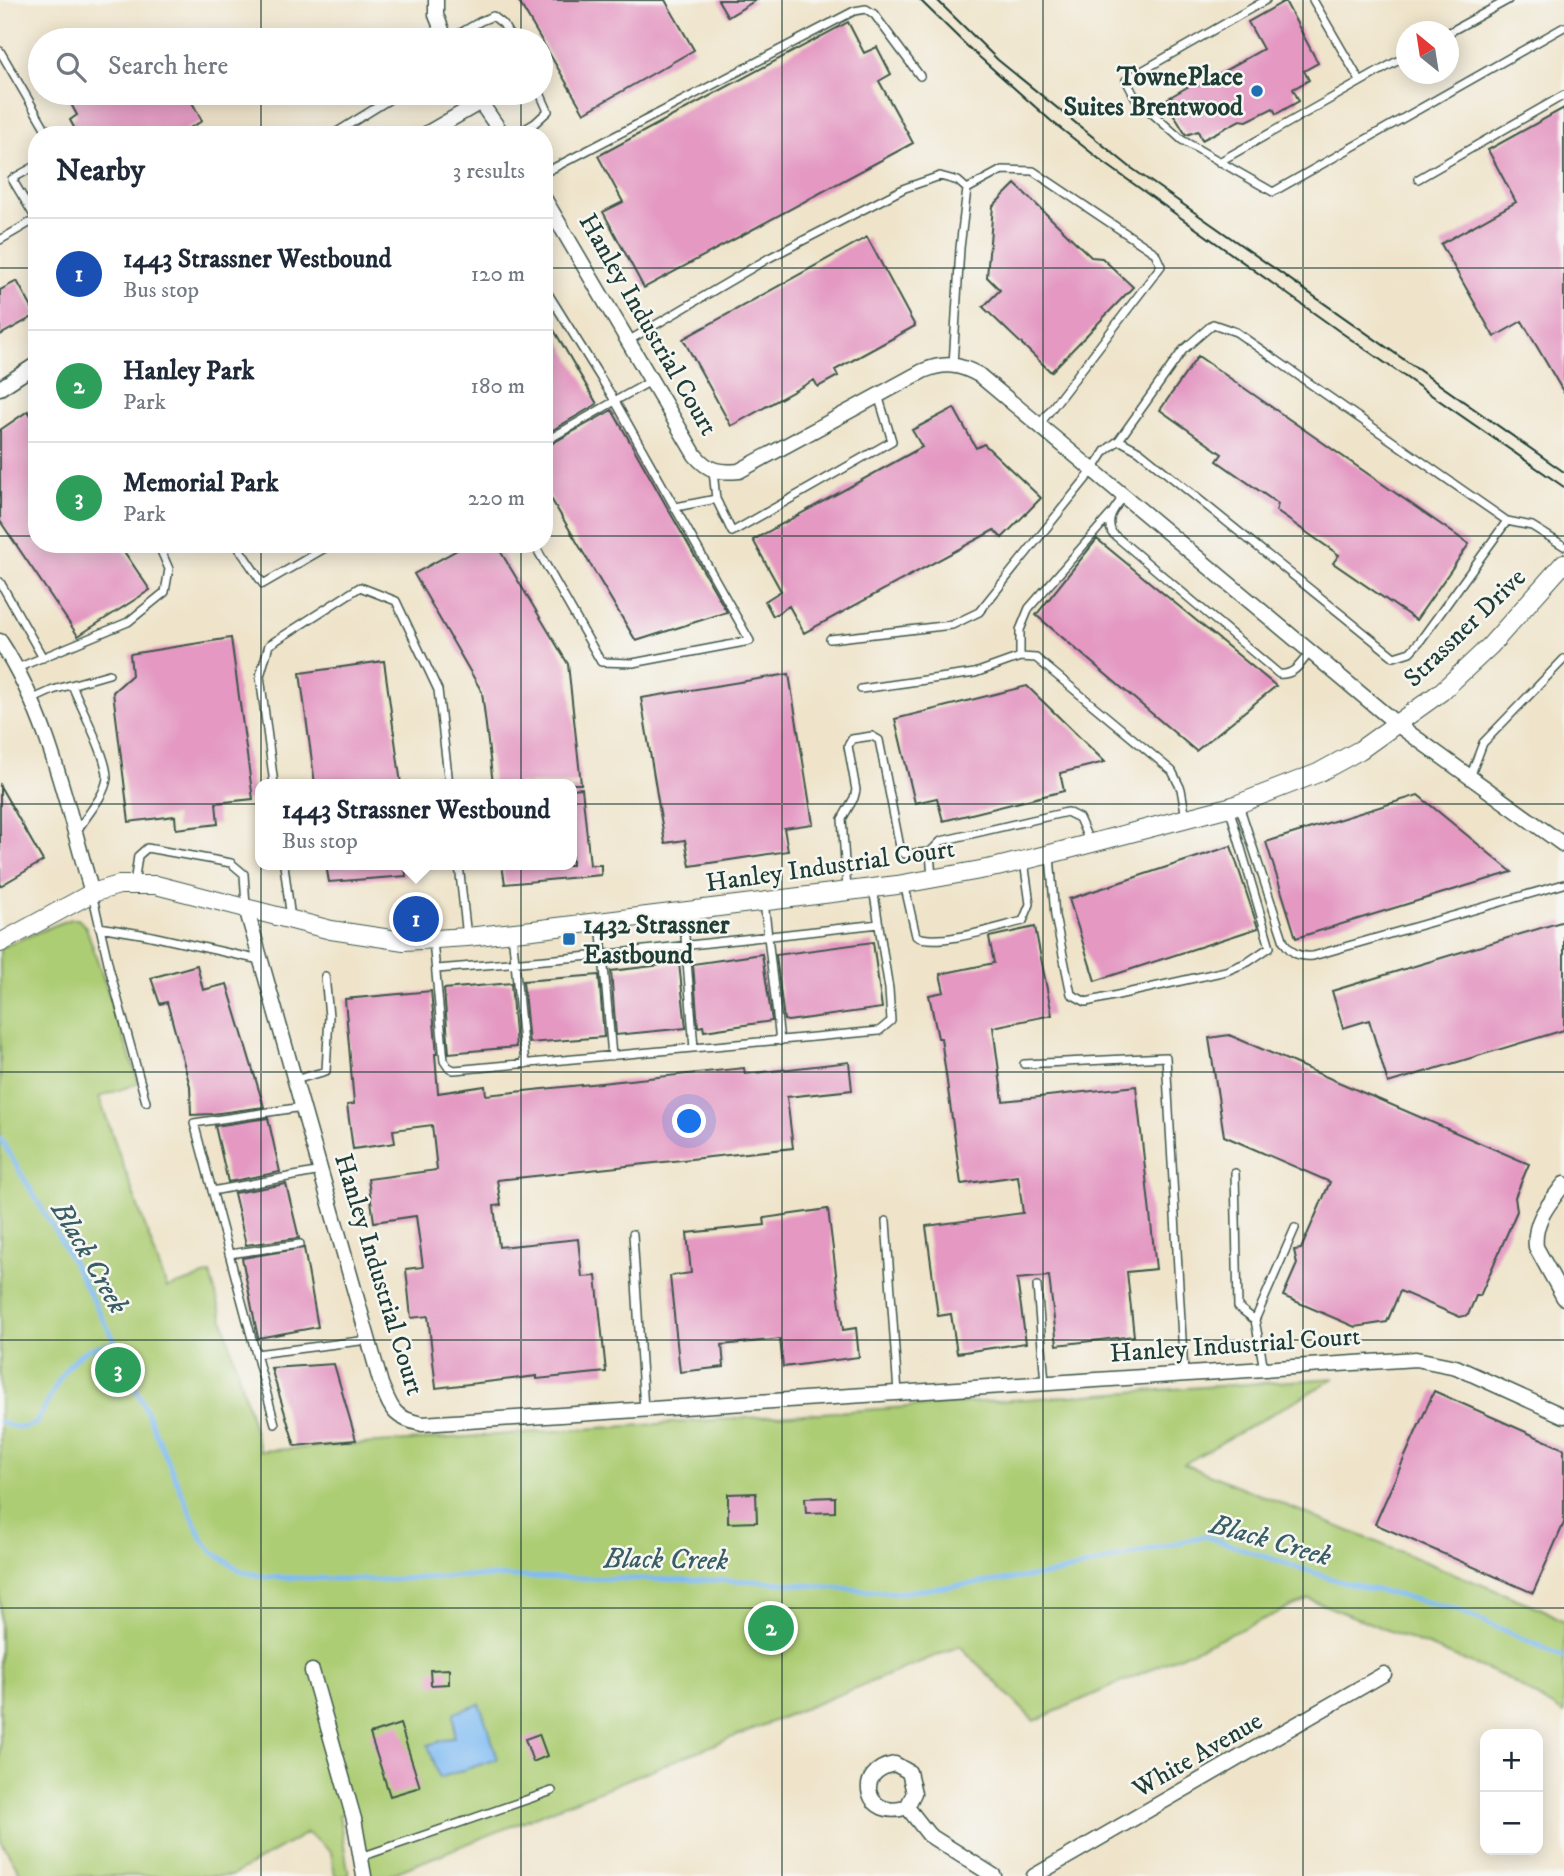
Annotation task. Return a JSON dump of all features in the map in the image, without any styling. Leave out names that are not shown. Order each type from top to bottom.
[{"type":"street","points":[[436,0],[436,15],[442,28]]},
{"type":"street","points":[[448,126],[469,105]]},
{"type":"street","points":[[481,105],[496,126]]},
{"type":"street","name":"Hanley Industrial Court","points":[[553,213],[695,455],[704,466],[713,471],[739,471],[752,466],[923,371],[936,366],[953,365]]},
{"type":"street","points":[[953,365],[962,366],[979,375],[1398,725],[1564,845]]},
{"type":"street","points":[[0,388],[28,370]]},
{"type":"street","name":"Strassner Drive","points":[[1398,725],[1441,692],[1490,646],[1564,563]]},
{"type":"street","points":[[0,641],[30,701],[51,752],[92,893],[0,943]]},
{"type":"street","name":"Hanley Industrial Court","points":[[92,893],[119,884],[156,885],[370,937],[404,941],[512,932],[873,888],[1024,860],[1234,805],[1318,773],[1398,725]]},
{"type":"street","name":"Hanley Industrial Court","points":[[246,908],[381,1384],[393,1412],[405,1420],[422,1424],[1416,1359],[1456,1367],[1564,1416]]},
{"type":"street","points":[[1564,1184],[1543,1213],[1535,1237],[1536,1247],[1564,1298]]},
{"type":"street","points":[[312,1671],[354,1819],[364,1876]]},
{"type":"street","name":"White Avenue","points":[[1034,1876],[1384,1674]]},
{"type":"street","points":[[907,1807],[929,1835],[994,1876]]},
{"type":"lane","points":[[1266,0],[1126,79],[1136,99],[1182,140],[1273,192],[1564,27]]},
{"type":"lane","points":[[1313,0],[1360,81]]},
{"type":"lane","points":[[1459,27],[1508,0]]},
{"type":"lane","points":[[553,168],[854,10],[866,9],[874,14],[920,76]]},
{"type":"lane","points":[[470,28],[492,16],[505,28]]},
{"type":"lane","points":[[0,51],[28,99]]},
{"type":"lane","points":[[1219,162],[1396,61]]},
{"type":"lane","points":[[1418,179],[1564,95]]},
{"type":"lane","points":[[32,105],[44,126]]},
{"type":"lane","points":[[347,126],[380,105]]},
{"type":"lane","points":[[530,126],[548,111],[545,105]]},
{"type":"lane","points":[[28,170],[12,179],[28,206]]},
{"type":"lane","points":[[967,189],[1002,170],[1033,171],[1155,253],[1161,266],[1039,425]]},
{"type":"lane","points":[[628,341],[769,258],[905,188],[940,176],[958,181],[967,189]]},
{"type":"lane","points":[[953,365],[960,248],[967,189]]},
{"type":"lane","points":[[0,240],[28,224]]},
{"type":"lane","points":[[539,553],[601,662],[633,663],[750,641],[615,401],[553,301]]},
{"type":"lane","points":[[830,639],[952,625],[979,612],[1093,470],[1105,451],[1119,440],[1183,350],[1213,324],[1236,332],[1507,521],[1532,526],[1564,546]]},
{"type":"lane","points":[[553,437],[651,380]]},
{"type":"lane","points":[[713,471],[716,499],[732,532],[892,440],[878,395]]},
{"type":"lane","points":[[1119,440],[1139,451],[1394,657],[1410,652],[1420,641],[1507,521]]},
{"type":"lane","points":[[1020,657],[1020,630],[1029,608],[1124,496]]},
{"type":"lane","points":[[676,507],[716,499]]},
{"type":"lane","points":[[1110,514],[1109,525],[1112,533],[1279,674],[1287,675],[1293,672],[1310,652]]},
{"type":"lane","points":[[15,669],[128,622],[165,592],[169,569],[162,553]]},
{"type":"lane","points":[[242,553],[263,584],[316,553]]},
{"type":"lane","points":[[0,582],[43,657]]},
{"type":"lane","points":[[273,779],[260,676],[269,645],[360,587],[396,601],[438,690],[448,779]]},
{"type":"lane","points":[[861,689],[975,673],[1020,657],[1036,658],[1172,771],[1181,789],[1186,819]]},
{"type":"lane","points":[[1470,777],[1482,743],[1564,659]]},
{"type":"lane","points":[[30,701],[53,690],[109,674]]},
{"type":"lane","points":[[72,685],[104,760],[107,778],[101,793],[75,834]]},
{"type":"lane","points":[[847,891],[842,819],[856,789],[848,746],[852,739],[873,736],[878,740],[901,852],[905,854],[930,852],[941,841],[1067,812],[1079,818],[1090,844]]},
{"type":"lane","points":[[1049,854],[1055,916],[1071,994],[1086,1002],[1226,971],[1270,947],[1234,805]]},
{"type":"lane","points":[[1234,805],[1280,932],[1287,947],[1297,955],[1313,956],[1564,884]]},
{"type":"lane","points":[[134,884],[138,856],[147,848],[231,863],[244,874],[246,908]]},
{"type":"lane","points":[[930,852],[932,878]]},
{"type":"lane","points":[[904,883],[916,936],[923,940],[945,938],[1023,921],[1030,904],[1024,860]]},
{"type":"lane","points":[[285,870],[291,919]]},
{"type":"lane","points":[[460,870],[467,937]]},
{"type":"lane","points":[[433,940],[444,1061],[454,1070],[879,1031],[891,1021],[873,888]]},
{"type":"lane","points":[[92,893],[146,1102]]},
{"type":"lane","points":[[764,901],[780,1041]]},
{"type":"lane","points":[[683,911],[694,1048]]},
{"type":"lane","points":[[600,921],[612,1056]]},
{"type":"lane","points":[[437,969],[602,955],[878,924]]},
{"type":"lane","points":[[100,927],[261,961]]},
{"type":"lane","points":[[512,932],[525,1064]]},
{"type":"lane","points":[[295,1080],[326,1071],[329,1016],[325,976]]},
{"type":"lane","points":[[1024,1064],[1166,1057],[1184,1374]]},
{"type":"lane","points":[[275,1424],[194,1123],[303,1107]]},
{"type":"lane","points":[[212,1191],[321,1171]]},
{"type":"lane","points":[[1234,1173],[1238,1307],[1255,1320]]},
{"type":"lane","points":[[886,1221],[898,1393]]},
{"type":"lane","points":[[1264,1369],[1255,1320],[1295,1228]]},
{"type":"lane","points":[[633,1234],[644,1410]]},
{"type":"lane","points":[[229,1254],[300,1244]]},
{"type":"lane","points":[[1037,1286],[1045,1383]]},
{"type":"lane","points":[[256,1354],[369,1340]]},
{"type":"lane","points":[[361,1857],[552,1791]]},
{"type":"green space","points":[[70,919],[78,919],[86,927],[139,1083],[99,1097],[167,1288],[210,1274],[260,1451],[1335,1378],[1184,1464],[1544,1610],[1564,1621],[1564,1714],[1503,1676],[1309,1599],[1034,1721],[960,1646],[387,1876],[364,1876],[350,1809],[339,1815],[349,1876],[335,1876],[331,1852],[307,1833],[231,1876],[22,1876],[0,1839],[0,948]]},
{"type":"water","points":[[480,1704],[498,1759],[439,1778],[428,1745],[454,1737],[454,1713]]},
{"type":"building","points":[[518,0],[665,0],[694,50],[584,113],[553,60],[553,28],[534,28]]},
{"type":"building","points":[[718,0],[756,0],[728,17]]},
{"type":"building","points":[[1285,1],[1318,63],[1304,71],[1309,80],[1293,89],[1299,101],[1276,114],[1273,108],[1247,121],[1240,120],[1202,140],[1198,131],[1186,135],[1165,100],[1196,82],[1197,86],[1263,49],[1248,22]]},
{"type":"building","points":[[848,22],[864,53],[877,47],[891,74],[879,81],[913,143],[644,288],[603,212],[623,202],[598,156]]},
{"type":"building","points":[[72,105],[193,105],[202,121],[193,126],[73,126],[70,120],[77,115]]},
{"type":"building","points":[[1564,108],[1564,393],[1522,321],[1494,337],[1441,244],[1516,202],[1488,150]]},
{"type":"building","points":[[1015,184],[1091,257],[1102,258],[1133,287],[1051,372],[983,307],[1000,290],[987,277],[993,206]]},
{"type":"building","points":[[867,237],[915,326],[835,370],[838,376],[818,387],[814,380],[731,426],[683,339]]},
{"type":"building","points":[[17,281],[28,301],[28,319],[0,335],[0,290]]},
{"type":"building","points":[[553,328],[597,404],[553,430]]},
{"type":"building","points":[[1198,356],[1469,544],[1416,620],[1333,563],[1339,555],[1276,511],[1278,504],[1217,461],[1222,454],[1160,410]]},
{"type":"building","points":[[954,408],[976,448],[984,444],[1041,498],[1002,538],[994,530],[804,633],[789,606],[773,616],[765,601],[781,591],[753,540],[922,447],[912,430]]},
{"type":"building","points":[[612,410],[727,612],[636,641],[553,502],[553,443]]},
{"type":"building","points":[[28,411],[28,553],[125,553],[150,590],[78,636],[0,521],[0,430]]},
{"type":"building","points":[[1097,539],[1276,686],[1196,751],[1036,615]]},
{"type":"building","points":[[452,553],[501,553],[568,664],[581,784],[577,784],[577,779],[492,779],[482,692],[414,574]]},
{"type":"building","points":[[231,638],[253,799],[216,803],[218,824],[176,829],[175,816],[129,822],[113,692],[132,675],[130,654]]},
{"type":"building","points":[[384,661],[400,779],[314,779],[300,673]]},
{"type":"building","points":[[789,674],[813,824],[784,828],[788,851],[690,866],[685,840],[665,843],[641,698]]},
{"type":"building","points":[[1027,686],[1105,762],[1060,773],[1064,791],[943,821],[937,798],[915,803],[895,719]]},
{"type":"building","points":[[0,786],[43,861],[0,886]]},
{"type":"building","points":[[577,788],[582,788],[590,865],[601,865],[601,875],[505,884],[503,870],[577,870]]},
{"type":"building","points":[[1418,795],[1512,872],[1296,938],[1266,842]]},
{"type":"building","points":[[1231,846],[1258,928],[1095,981],[1069,899]]},
{"type":"building","points":[[327,870],[405,870],[406,876],[329,882]]},
{"type":"building","points":[[1564,921],[1564,1030],[1388,1083],[1369,1020],[1343,1028],[1332,991]]},
{"type":"building","points":[[1035,927],[1052,1015],[993,1027],[1003,1101],[1136,1086],[1156,1269],[1127,1272],[1134,1336],[1057,1345],[1049,1276],[1017,1279],[1026,1343],[957,1353],[951,1314],[938,1316],[926,1226],[1023,1213],[1018,1176],[961,1184],[941,1038],[938,1038],[929,995],[944,992],[940,974],[994,963],[989,937]]},
{"type":"building","points":[[873,942],[882,1008],[784,1020],[776,955]]},
{"type":"building","points":[[762,954],[772,1021],[704,1031],[703,1026],[698,1027],[693,964]]},
{"type":"building","points":[[679,963],[686,1028],[616,1035],[611,971]]},
{"type":"building","points":[[197,965],[203,990],[227,984],[264,1107],[191,1115],[190,1086],[167,1002],[160,1004],[151,978]]},
{"type":"building","points":[[599,975],[604,1037],[529,1043],[523,981]]},
{"type":"building","points":[[511,983],[516,1047],[449,1053],[444,989]]},
{"type":"building","points":[[431,991],[438,1093],[485,1086],[486,1095],[744,1068],[745,1074],[849,1062],[852,1090],[787,1097],[793,1148],[497,1180],[501,1205],[494,1206],[499,1247],[578,1239],[582,1277],[596,1276],[606,1372],[537,1379],[537,1376],[436,1388],[428,1316],[411,1318],[406,1269],[423,1267],[416,1216],[374,1222],[368,1179],[437,1170],[432,1125],[393,1130],[395,1143],[353,1149],[347,1105],[354,1104],[345,999]]},
{"type":"building","points":[[1229,1035],[1529,1164],[1515,1197],[1517,1211],[1480,1296],[1476,1296],[1468,1315],[1460,1317],[1400,1291],[1387,1322],[1355,1327],[1283,1296],[1297,1264],[1294,1250],[1301,1249],[1330,1182],[1224,1136],[1209,1038]]},
{"type":"building","points":[[268,1118],[280,1172],[228,1182],[215,1126]]},
{"type":"building","points":[[286,1184],[299,1238],[246,1245],[234,1193]]},
{"type":"building","points":[[828,1209],[843,1330],[856,1328],[859,1357],[783,1367],[780,1339],[722,1345],[724,1367],[680,1372],[670,1276],[691,1273],[687,1233],[765,1225],[764,1218]]},
{"type":"building","points":[[304,1248],[318,1327],[258,1338],[242,1258]]},
{"type":"building","points":[[334,1364],[356,1440],[295,1446],[271,1368]]},
{"type":"building","points":[[1434,1391],[1564,1449],[1564,1523],[1533,1593],[1375,1524]]},
{"type":"building","points":[[756,1493],[757,1522],[728,1523],[728,1494]]},
{"type":"building","points":[[835,1497],[835,1512],[806,1513],[805,1498]]},
{"type":"building","points":[[449,1669],[449,1684],[431,1685],[430,1670]]},
{"type":"building","points":[[400,1724],[420,1787],[390,1796],[370,1734]]},
{"type":"building","points":[[539,1734],[547,1756],[533,1762],[525,1739]]},
{"type":"waterway","name":"Black Creek","points":[[0,1138],[57,1234],[117,1345],[202,1539],[213,1552],[241,1571],[265,1577],[378,1580],[464,1576],[759,1581],[896,1593],[1054,1574],[1204,1536],[1342,1582],[1456,1609],[1564,1657]]},
{"type":"waterway","points":[[0,1422],[18,1427],[35,1424],[74,1359],[99,1346],[117,1345]]},
{"type":"tram line","points":[[920,0],[1050,120],[1103,162],[1339,331],[1564,487]]},
{"type":"tram line","points":[[937,0],[998,60],[1130,167],[1564,472]]},
{"type":"place","name":"TownePlace Suites Brentwood","points":[[1257,91]]},
{"type":"place","name":"1443 Strassner Westbound","points":[[416,919]]},
{"type":"place","name":"1432 Strassner Eastbound","points":[[569,939]]},
{"type":"place","name":"Memorial Park","points":[[118,1370]]},
{"type":"place","name":"Hanley Park","points":[[771,1628]]}]
